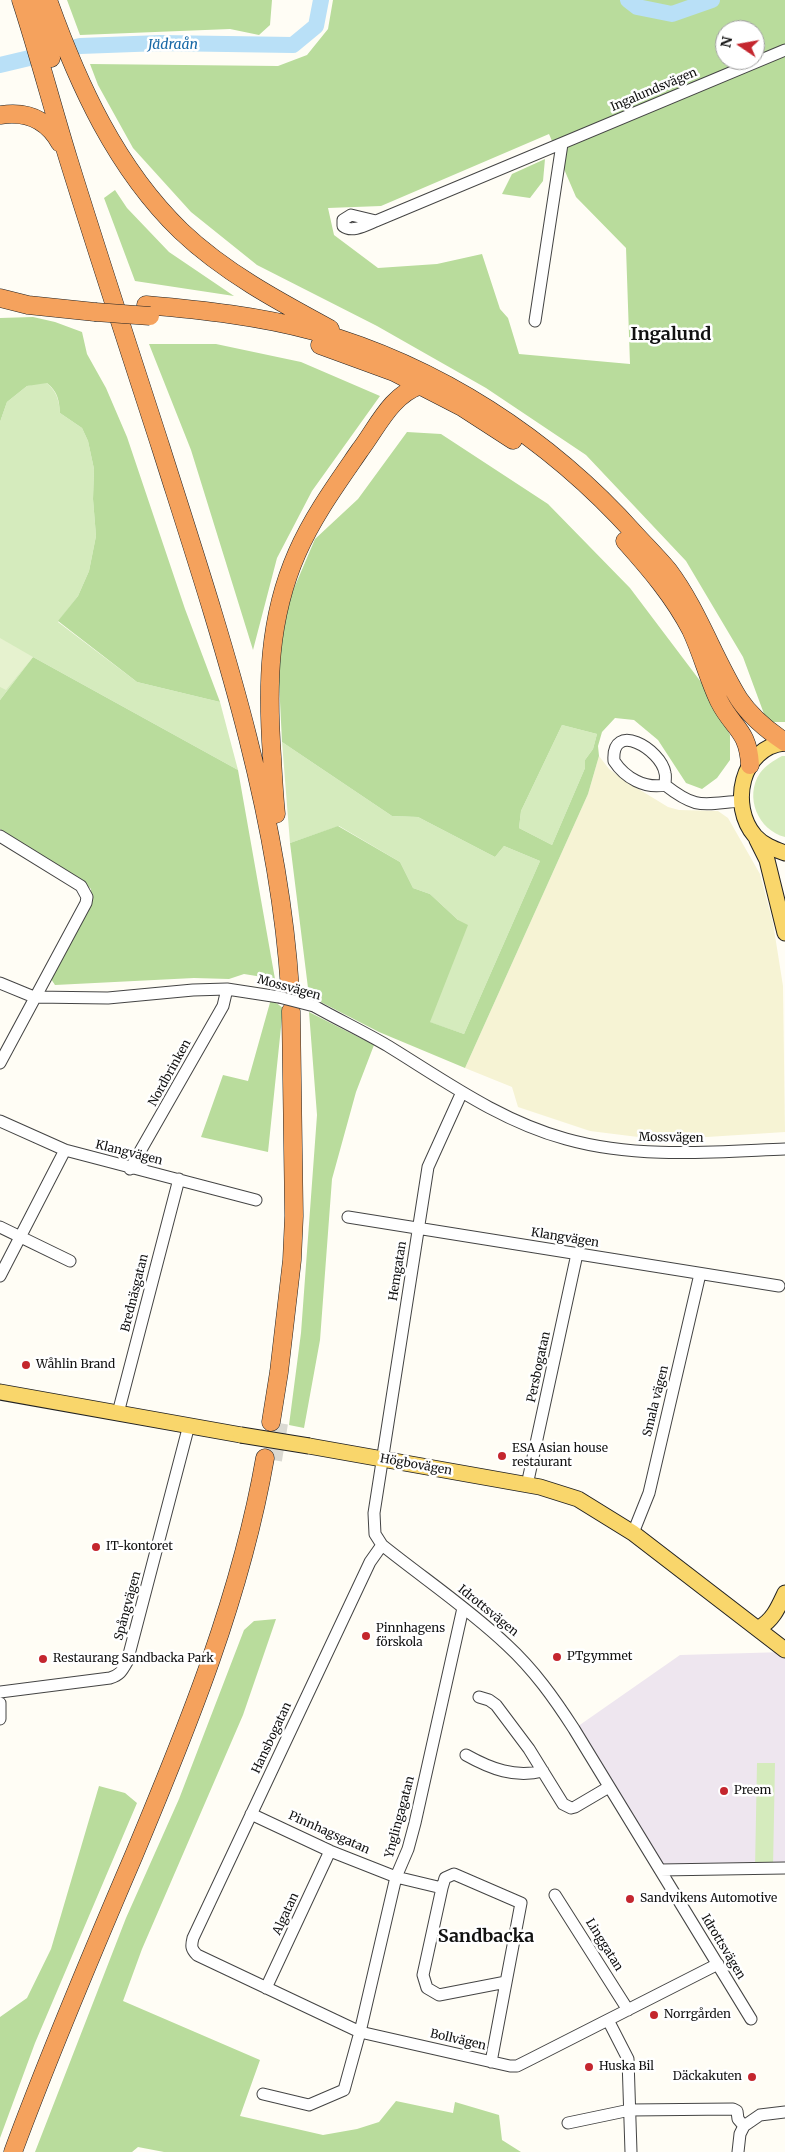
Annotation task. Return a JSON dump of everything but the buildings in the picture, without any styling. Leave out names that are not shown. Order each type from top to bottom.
[{"type":"highway","points":[[21,0],[43,27],[81,82],[103,128],[128,167],[157,205],[182,231],[207,253],[265,293],[363,347],[452,387],[499,416],[579,477],[616,512],[667,569],[687,598],[738,699],[747,712],[785,743]]},
{"type":"highway","points":[[36,0],[68,157],[213,610],[243,713],[266,810],[284,927],[289,992]]},
{"type":"highway","points":[[43,27],[48,0]]},
{"type":"highway","points":[[53,84],[107,246],[222,608],[251,709],[275,808]]},
{"type":"highway","points":[[0,115],[16,114],[37,118],[46,124],[57,137],[68,157]]},
{"type":"highway","points":[[0,286],[31,295],[93,306]]},
{"type":"highway","points":[[0,298],[36,306],[93,306],[225,314],[312,331],[363,347]]},
{"type":"highway","points":[[148,310],[225,324],[316,344],[394,372],[462,407],[533,454],[608,522],[656,576],[677,605],[691,630],[720,704],[744,736],[750,765]]},
{"type":"highway","points":[[289,992],[292,929],[275,808],[270,729],[270,656],[274,623],[297,552],[309,530],[352,462],[397,399],[404,393],[421,385]]},
{"type":"highway","points":[[275,1422],[292,1260],[302,1010]]},
{"type":"highway","points":[[13,2152],[73,1999],[202,1688],[242,1560],[269,1459],[264,1509],[240,1600],[210,1690],[167,1801],[82,2002],[23,2152]]},
{"type":"main road","points":[[785,743],[776,744],[765,749],[750,765],[742,782],[741,801],[745,820],[767,860],[785,933]]},
{"type":"main road","points":[[755,836],[772,848],[785,853]]},
{"type":"main road","name":"Högbovägen","points":[[0,1392],[241,1436],[309,1446],[528,1485],[558,1492],[578,1499],[633,1533],[759,1628],[785,1650]]},
{"type":"main road","points":[[759,1628],[768,1623],[774,1615],[785,1593]]},
{"type":"street","name":"Ingalundsvägen","points":[[376,221],[785,50]]},
{"type":"street","points":[[535,321],[562,144]]},
{"type":"street","points":[[665,785],[663,767],[644,746],[630,740],[619,743],[615,747],[614,761],[631,778],[644,784],[665,785],[687,801],[698,804],[741,801]]},
{"type":"street","points":[[0,836],[81,886],[86,896],[86,902],[0,1063]]},
{"type":"street","points":[[0,983],[34,997]]},
{"type":"street","name":"Mossvägen","points":[[34,997],[108,998],[193,990],[227,989],[289,992],[302,1010],[387,1046],[462,1092],[515,1120],[565,1139],[638,1152],[679,1154],[785,1149]]},
{"type":"street","name":"Nordbrinken","points":[[130,1169],[223,1006],[227,989]]},
{"type":"street","name":"Hemgatan","points":[[383,1460],[428,1168],[462,1092]]},
{"type":"street","name":"Klangvägen","points":[[0,1121],[65,1150],[130,1169],[179,1179],[256,1200]]},
{"type":"street","points":[[0,1276],[65,1150]]},
{"type":"street","name":"Brednäsgatan","points":[[118,1413],[179,1179]]},
{"type":"street","name":"Klangvägen","points":[[348,1217],[779,1286]]},
{"type":"street","points":[[0,1227],[70,1260]]},
{"type":"street","name":"Persbogatan","points":[[528,1485],[577,1254]]},
{"type":"street","name":"Smala vägen","points":[[633,1533],[648,1493],[700,1274]]},
{"type":"street","name":"Spångvägen","points":[[0,1692],[110,1678],[119,1675],[127,1662],[189,1426]]},
{"type":"street","points":[[382,1545],[375,1534],[374,1526],[383,1460]]},
{"type":"street","name":"Idrottsvägen","points":[[382,1545],[464,1608],[508,1645],[543,1683],[574,1728],[751,2019]]},
{"type":"street","name":"Hansbogatan","points":[[191,1945],[370,1562],[382,1545]]},
{"type":"street","name":"Ynglingagatan","points":[[263,2094],[310,2105],[344,2090],[360,2032],[396,1877],[408,1849],[415,1823],[464,1608]]},
{"type":"street","points":[[479,1697],[489,1700],[496,1705],[564,1804],[571,1808],[609,1787]]},
{"type":"street","points":[[0,1703],[0,1719]]},
{"type":"street","points":[[466,1755],[496,1770],[525,1774],[543,1771]]},
{"type":"street","name":"Pinnhagsgatan","points":[[251,1814],[330,1850],[396,1877],[442,1888]]},
{"type":"street","name":"Algatan","points":[[266,1988],[330,1850]]},
{"type":"street","points":[[660,1870],[785,1868]]},
{"type":"street","points":[[491,2062],[521,1903],[454,1874],[446,1878],[442,1888],[423,1975],[427,1988],[439,1995],[506,1982]]},
{"type":"street","name":"Linggatan","points":[[555,1895],[628,2010]]},
{"type":"street","name":"Bollvägen","points":[[191,1945],[197,1955],[360,2032],[491,2062],[517,2066],[718,1964]]},
{"type":"street","points":[[608,2020],[628,2059],[630,2152]]},
{"type":"street","points":[[568,2123],[630,2110],[733,2109],[737,2111],[738,2119],[744,2126]]},
{"type":"street","points":[[738,2152],[740,2134],[744,2126],[760,2115],[785,2112]]},
{"type":"shaded area","points":[[599,756],[609,769],[668,807],[679,810],[718,811],[728,818],[760,874],[773,923],[783,986],[785,1132],[707,1137],[638,1137],[590,1131],[518,1107],[512,1087],[465,1068],[588,794]]},
{"type":"shaded area","points":[[785,1652],[785,1868],[660,1870],[574,1729],[680,1655]]},
{"type":"green space","points":[[67,0],[272,0],[270,25],[259,35],[230,29],[80,35]]},
{"type":"green space","points":[[333,0],[785,0],[785,722],[767,722],[743,657],[686,561],[586,455],[486,388],[377,326],[257,265],[191,212],[133,148],[98,85],[90,64],[278,66],[307,55],[328,29]],"holes":[[[549,134],[576,197],[626,248],[630,364],[519,354],[508,318],[500,309],[482,254],[437,264],[378,268],[334,235],[328,208],[381,206]]]},
{"type":"green space","points":[[545,159],[543,181],[530,198],[502,194],[512,174]]},
{"type":"green space","points":[[115,190],[127,208],[169,252],[234,296],[135,281],[104,198]]},
{"type":"green space","points":[[33,317],[55,322],[82,332],[87,354],[106,388],[127,437],[185,609],[220,702],[137,682],[58,621],[78,596],[89,571],[96,536],[93,499],[94,469],[88,441],[82,428],[60,413],[54,390],[47,383],[27,386],[7,402],[0,422],[0,318]]},
{"type":"green space","points":[[149,344],[216,344],[301,362],[380,396],[312,491],[277,558],[253,650],[191,450]]},
{"type":"green space","points":[[47,383],[50,386],[57,396],[60,413],[82,428],[88,441],[94,469],[93,499],[96,536],[89,571],[78,596],[58,622],[137,682],[220,702],[238,770],[33,657],[0,700],[0,422],[7,402],[27,386]]},
{"type":"green space","points":[[407,432],[441,434],[548,504],[630,588],[707,690],[730,735],[730,760],[717,778],[702,789],[686,783],[658,740],[634,720],[615,718],[602,732],[598,746],[599,756],[588,794],[465,1068],[379,1032],[309,996],[290,843],[338,826],[400,862],[413,888],[430,894],[458,920],[468,925],[430,1022],[464,1034],[540,861],[504,846],[495,857],[418,817],[392,816],[282,742],[278,661],[286,607],[315,539],[358,499]],"holes":[[[562,725],[597,734],[593,749],[585,760],[585,768],[552,845],[519,828],[521,811]]]},
{"type":"green space","points":[[0,638],[33,657],[6,690],[0,687]]},
{"type":"green space","points":[[33,657],[238,770],[275,979],[244,974],[229,979],[194,978],[55,985],[49,976],[91,898],[91,889],[81,880],[0,829],[0,700]]},
{"type":"green space","points":[[562,725],[597,734],[593,749],[585,760],[585,768],[552,845],[519,828],[521,811]]},
{"type":"green space","points":[[282,742],[392,816],[418,817],[495,857],[504,846],[540,861],[464,1034],[429,1022],[458,920],[430,894],[413,888],[400,862],[339,826],[290,843]]},
{"type":"green space","points":[[785,756],[785,837],[767,827],[761,820],[756,811],[753,792],[755,782],[760,773],[770,763]]},
{"type":"green space","points":[[271,999],[283,1008],[268,1152],[201,1137],[223,1075],[248,1081]]},
{"type":"green space","points":[[309,1012],[374,1045],[356,1092],[332,1179],[320,1340],[304,1428],[289,1425],[301,1333],[317,1115]]},
{"type":"green space","points":[[276,1619],[243,1715],[142,1949],[123,2001],[260,2060],[240,2116],[323,2135],[357,2129],[379,2122],[396,2101],[453,2113],[455,2102],[499,2115],[502,2140],[521,2152],[164,2152],[138,2147],[132,2152],[35,2152],[126,1918],[179,1799],[244,1630],[254,1621]]},
{"type":"green space","points":[[757,1763],[775,1763],[773,1868],[755,1869]]},
{"type":"green space","points":[[99,1786],[125,1793],[137,1803],[35,2043],[0,2138],[0,2017],[27,1998],[51,1949]]},
{"type":"waterway","name":"Jädraån","points":[[0,65],[80,46],[161,43],[293,45],[316,26],[321,0]]},
{"type":"waterway","name":"Jädraån","points":[[628,0],[637,7],[672,14],[712,0]]},
{"type":"tunnel","points":[[298,990],[300,1012]]},
{"type":"tunnel","points":[[273,1460],[279,1423]]},
{"type":"place","name":"Wåhlin Brand","points":[[26,1365]]},
{"type":"place","name":"ESA Asian house restaurant","points":[[502,1456]]},
{"type":"place","name":"IT-kontoret","points":[[96,1547]]},
{"type":"place","name":"Pinnhagens förskola","points":[[366,1636]]},
{"type":"place","name":"PTgymmet","points":[[557,1657]]},
{"type":"place","name":"Restaurang Sandbacka Park","points":[[43,1659]]},
{"type":"place","name":"Preem","points":[[724,1791]]},
{"type":"place","name":"Sandvikens Automotive","points":[[630,1899]]},
{"type":"place","name":"Norrgården","points":[[654,2015]]},
{"type":"place","name":"Huska Bil","points":[[589,2067]]},
{"type":"place","name":"Däckakuten","points":[[752,2077]]},
{"type":"district","name":"Ingalund","points":[[671,335]]},
{"type":"district","name":"Sandbacka","points":[[486,1937]]}]
